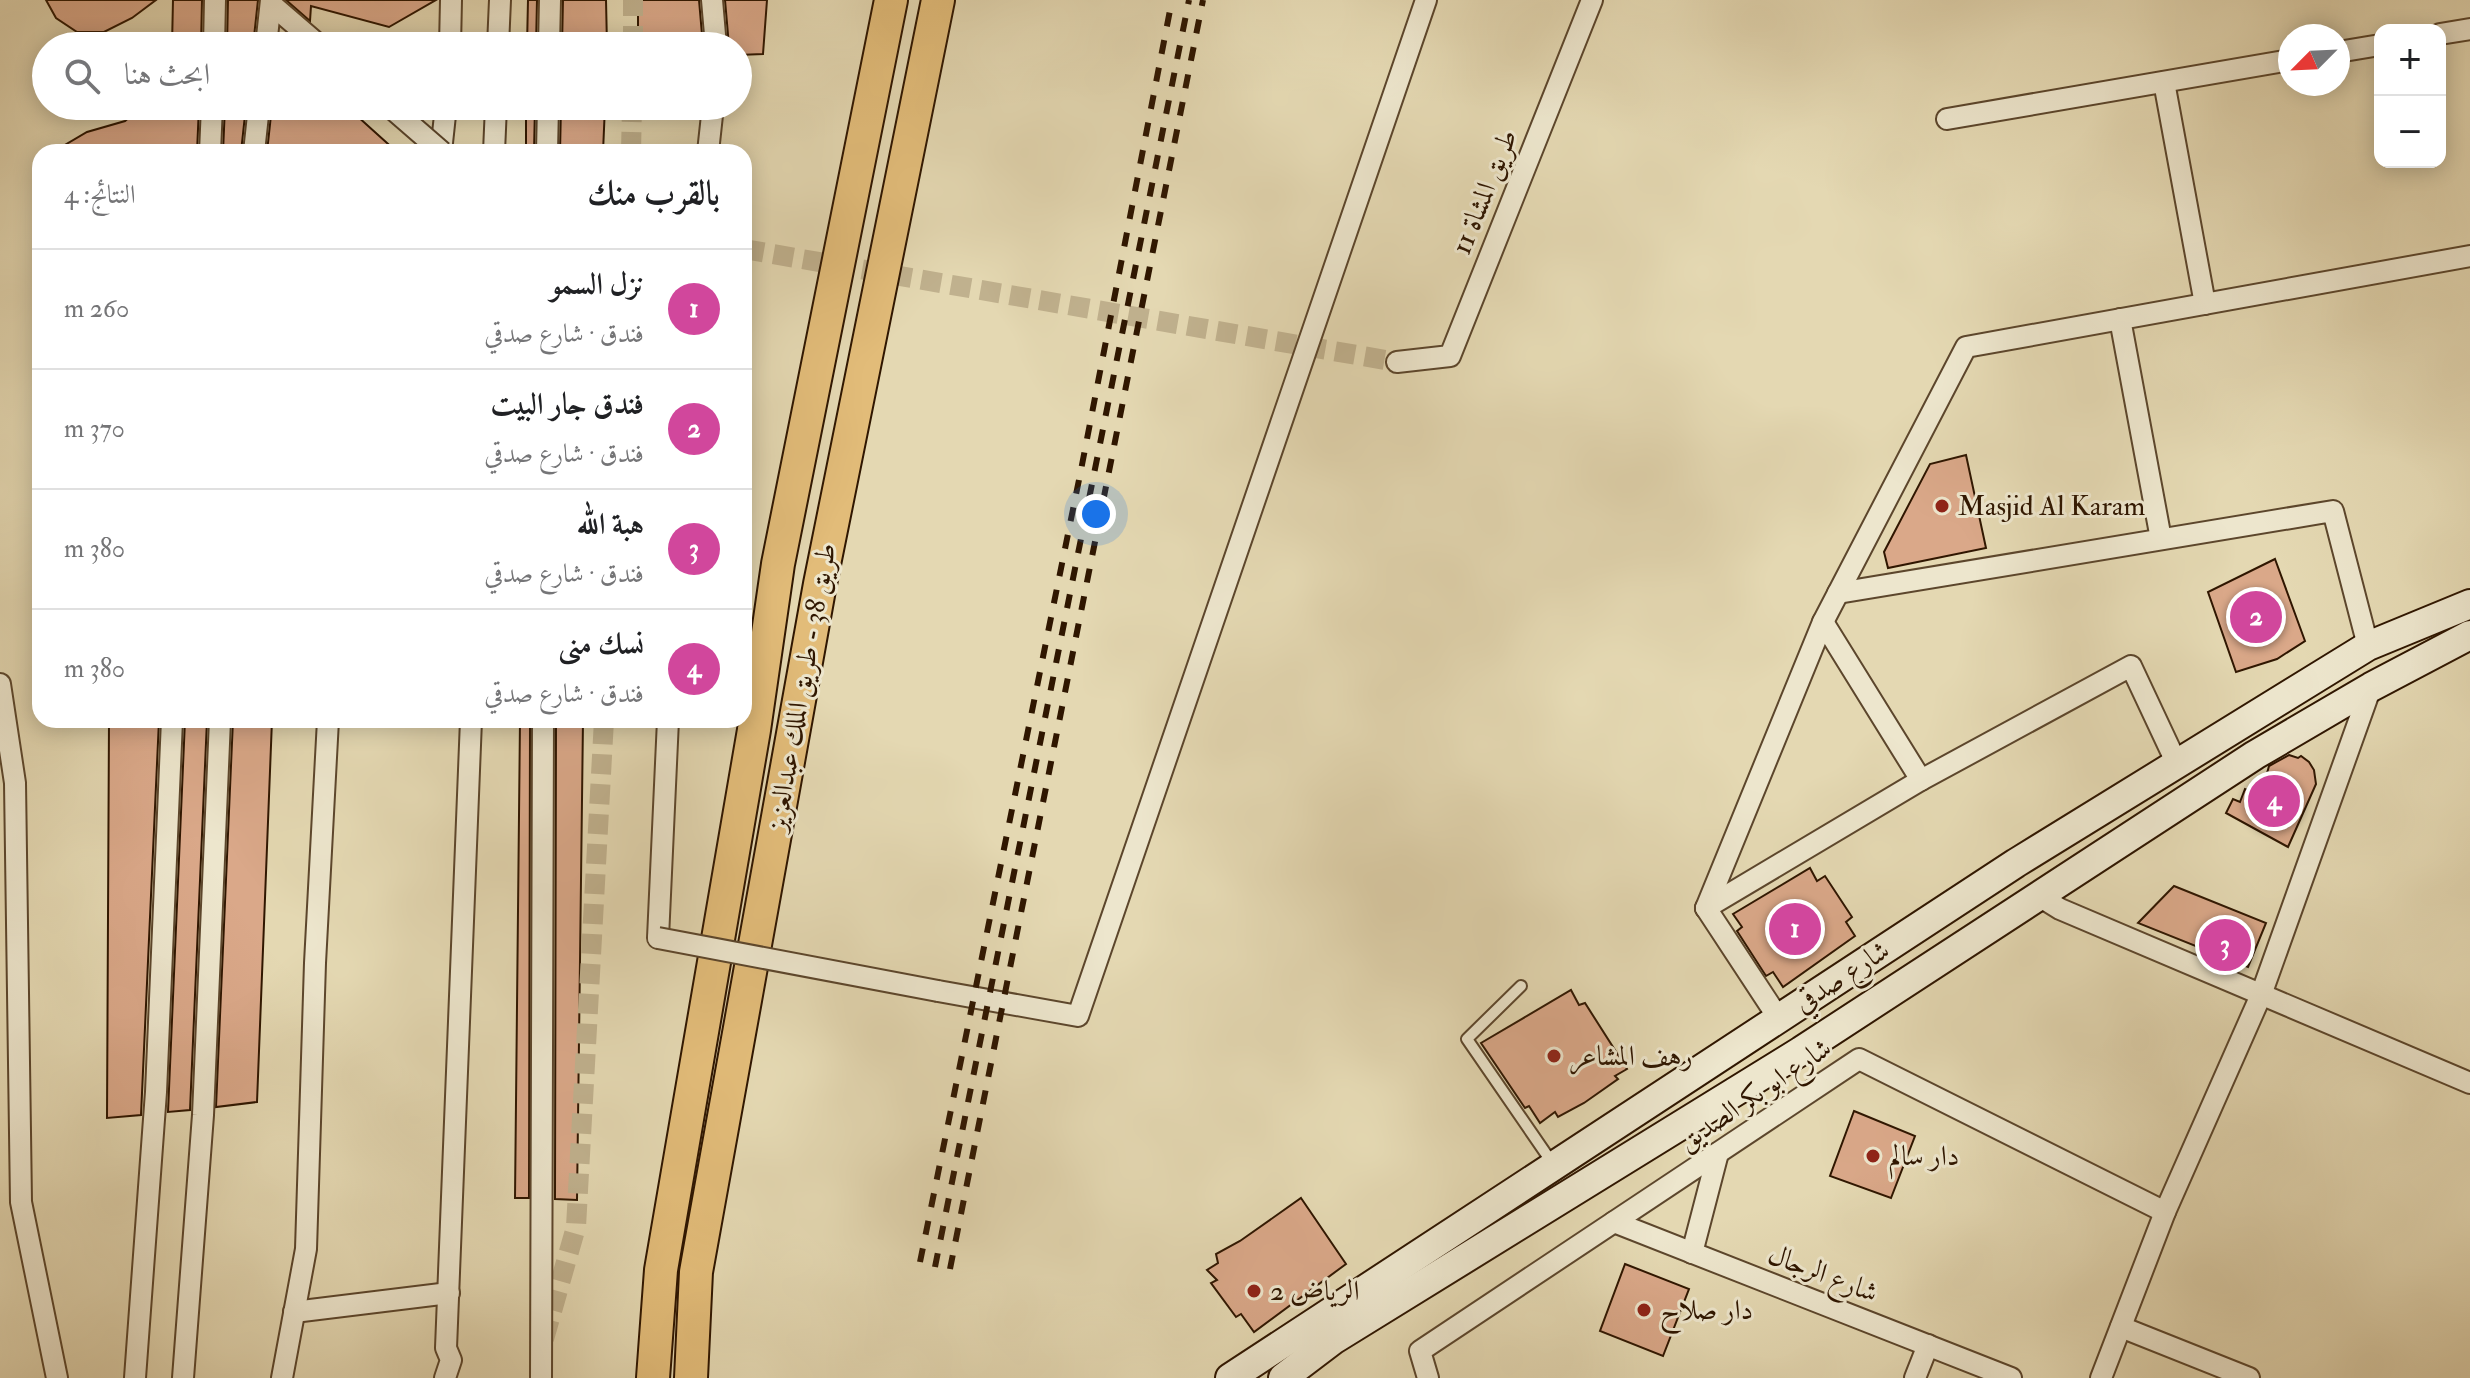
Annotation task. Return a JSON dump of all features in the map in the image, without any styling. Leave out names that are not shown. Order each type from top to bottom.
[{"type":"main road","name":"طريق 38 - طريق الملك عبدالعزيز","points":[[653,1378],[661,1270],[754,730],[778,564],[891,0]]},
{"type":"main road","name":"طريق 38 - طريق الملك عبدالعزيز","points":[[691,1378],[696,1272],[820,584],[938,0]]},
{"type":"street","points":[[214,32],[215,0]]},
{"type":"street","points":[[450,32],[451,0]]},
{"type":"street","points":[[499,32],[500,0]]},
{"type":"street","points":[[549,32],[550,0]]},
{"type":"street","points":[[712,0],[715,32]]},
{"type":"street","points":[[668,728],[658,938],[1078,1016],[1426,0]]},
{"type":"street","name":"طريق المشاة 11","points":[[1397,362],[1450,356],[1592,0]]},
{"type":"street","points":[[268,32],[271,2]]},
{"type":"street","points":[[271,2],[304,32]]},
{"type":"street","points":[[2446,33],[2470,29]]},
{"type":"street","points":[[2350,50],[2374,46]]},
{"type":"street","points":[[1947,119],[2278,62]]},
{"type":"street","points":[[2164,82],[2205,304]]},
{"type":"street","points":[[210,144],[211,120]]},
{"type":"street","points":[[255,144],[257,120]]},
{"type":"street","points":[[405,120],[433,144]]},
{"type":"street","points":[[443,144],[445,120]]},
{"type":"street","points":[[494,144],[495,120]]},
{"type":"street","points":[[547,144],[548,120]]},
{"type":"street","points":[[709,144],[711,120]]},
{"type":"street","points":[[1706,908],[1823,622],[1966,347],[2470,256]]},
{"type":"street","points":[[2120,319],[2161,539]]},
{"type":"street","points":[[1838,593],[2333,511],[2368,646]]},
{"type":"street","name":"شارع صدقي","points":[[1230,1378],[1260,1370],[1554,1166],[2016,863],[2368,646],[2470,604]]},
{"type":"street","points":[[1823,622],[1921,780]]},
{"type":"street","name":"شارع صدقي","points":[[1283,1378],[1333,1340],[1801,1051],[2255,755],[2371,687],[2470,635]]},
{"type":"street","points":[[1706,908],[1921,780],[2131,666],[2177,764]]},
{"type":"street","points":[[0,684],[15,783],[21,1202],[57,1378]]},
{"type":"street","points":[[2101,1378],[2165,1212],[2261,995],[2371,687]]},
{"type":"street","points":[[135,1378],[156,1092],[172,728]]},
{"type":"street","points":[[183,1378],[203,1115],[220,728]]},
{"type":"street","points":[[282,1378],[306,1249],[315,963],[328,728]]},
{"type":"street","points":[[445,1378],[451,1360],[447,1340],[471,728]]},
{"type":"street","points":[[541,1378],[543,728]]},
{"type":"street","points":[[2016,863],[2039,896],[2060,909],[2470,1083]]},
{"type":"street","points":[[1706,908],[1801,1051]]},
{"type":"street","name":"شارع ابو بكر الصديق","points":[[1428,1378],[1420,1351],[1859,1059],[2165,1212]]},
{"type":"street","points":[[1692,1253],[1718,1153]]},
{"type":"street","name":"شارع الرجال","points":[[1614,1222],[2011,1378]]},
{"type":"street","points":[[294,1312],[449,1293]]},
{"type":"street","points":[[2121,1327],[2249,1378]]},
{"type":"street","points":[[1915,1378],[1928,1345]]},
{"type":"lane","points":[[1521,986],[1467,1039],[1554,1166]]},
{"type":"building","points":[[46,0],[156,0],[132,18],[104,32],[77,32],[56,18]]},
{"type":"building","points":[[173,0],[202,0],[201,32],[172,32]]},
{"type":"building","points":[[228,0],[258,0],[255,32],[227,32]]},
{"type":"building","points":[[286,0],[436,0],[389,27],[311,6],[310,21]]},
{"type":"building","points":[[528,0],[537,0],[536,32],[527,32]]},
{"type":"building","points":[[563,0],[606,0],[607,32],[562,32]]},
{"type":"building","points":[[638,0],[699,0],[702,32],[638,32]]},
{"type":"building","points":[[725,0],[767,0],[763,54],[752,54],[752,32],[728,32]]},
{"type":"building","points":[[198,120],[197,144],[67,144],[87,132],[125,121]]},
{"type":"building","points":[[224,120],[244,120],[242,144],[223,144]]},
{"type":"building","points":[[270,120],[362,120],[388,144],[268,144]]},
{"type":"building","points":[[526,120],[535,120],[534,144],[526,144]]},
{"type":"building","points":[[561,120],[604,120],[603,144],[560,144]]},
{"type":"building","name":"Masjid Al Karam","points":[[1966,455],[1986,548],[1888,568],[1884,552],[1930,464]]},
{"type":"building","points":[[2275,559],[2305,641],[2277,659],[2236,672],[2208,592]]},
{"type":"building","points":[[109,728],[159,728],[141,1115],[107,1118]]},
{"type":"building","points":[[185,728],[207,728],[190,1110],[168,1112]]},
{"type":"building","points":[[233,728],[272,728],[257,1102],[216,1107]]},
{"type":"building","points":[[520,728],[530,728],[529,1198],[515,1198]]},
{"type":"building","points":[[556,728],[583,728],[577,1200],[555,1199]]},
{"type":"building","points":[[2289,755],[2301,756],[2309,762],[2316,784],[2288,847],[2226,813],[2233,799],[2240,802],[2245,789],[2250,791],[2254,781],[2259,782],[2266,777],[2269,766]]},
{"type":"building","points":[[1810,868],[1817,881],[1825,876],[1852,917],[1846,922],[1855,936],[1783,987],[1773,972],[1766,976],[1737,931],[1742,927],[1733,914]]},
{"type":"building","points":[[2174,886],[2266,923],[2248,967],[2138,923]]},
{"type":"building","name":"رهف المشاعر","points":[[1571,990],[1579,1005],[1585,1003],[1627,1069],[1584,1103],[1558,1117],[1555,1112],[1540,1123],[1529,1106],[1525,1108],[1481,1043]]},
{"type":"building","name":"دار سالم","points":[[1854,1111],[1915,1136],[1891,1198],[1830,1176]]},
{"type":"building","points":[[1301,1198],[1346,1264],[1254,1332],[1241,1314],[1236,1317],[1211,1283],[1217,1280],[1207,1270],[1218,1263],[1216,1254]]},
{"type":"building","name":"دار صلاح","points":[[1625,1264],[1689,1289],[1663,1356],[1600,1331]]},
{"type":"tunnel","points":[[633,0],[633,32]]},
{"type":"tunnel","points":[[631,144],[632,120]]},
{"type":"tunnel","points":[[752,250],[1397,362]]},
{"type":"tunnel","points":[[544,1339],[576,1227],[604,728]]},
{"type":"railway","points":[[920,1262],[1081,470],[1172,0]]},
{"type":"railway","points":[[935,1267],[1189,0]]},
{"type":"railway","points":[[950,1269],[1203,0]]},
{"type":"place","name":"Masjid Al Karam","points":[[1942,506]]},
{"type":"place","name":"فندق جار البيت","points":[[2256,617]]},
{"type":"place","name":"نسك منى","points":[[2274,801]]},
{"type":"place","name":"نزل السمو","points":[[1795,929]]},
{"type":"place","name":"هبة الله","points":[[2225,945]]},
{"type":"place","name":"رهف المشاعر","points":[[1554,1056]]},
{"type":"place","name":"دار سالم","points":[[1873,1156]]},
{"type":"place","name":"الرياض 2","points":[[1254,1291]]},
{"type":"place","name":"دار صلاح","points":[[1644,1310]]}]
